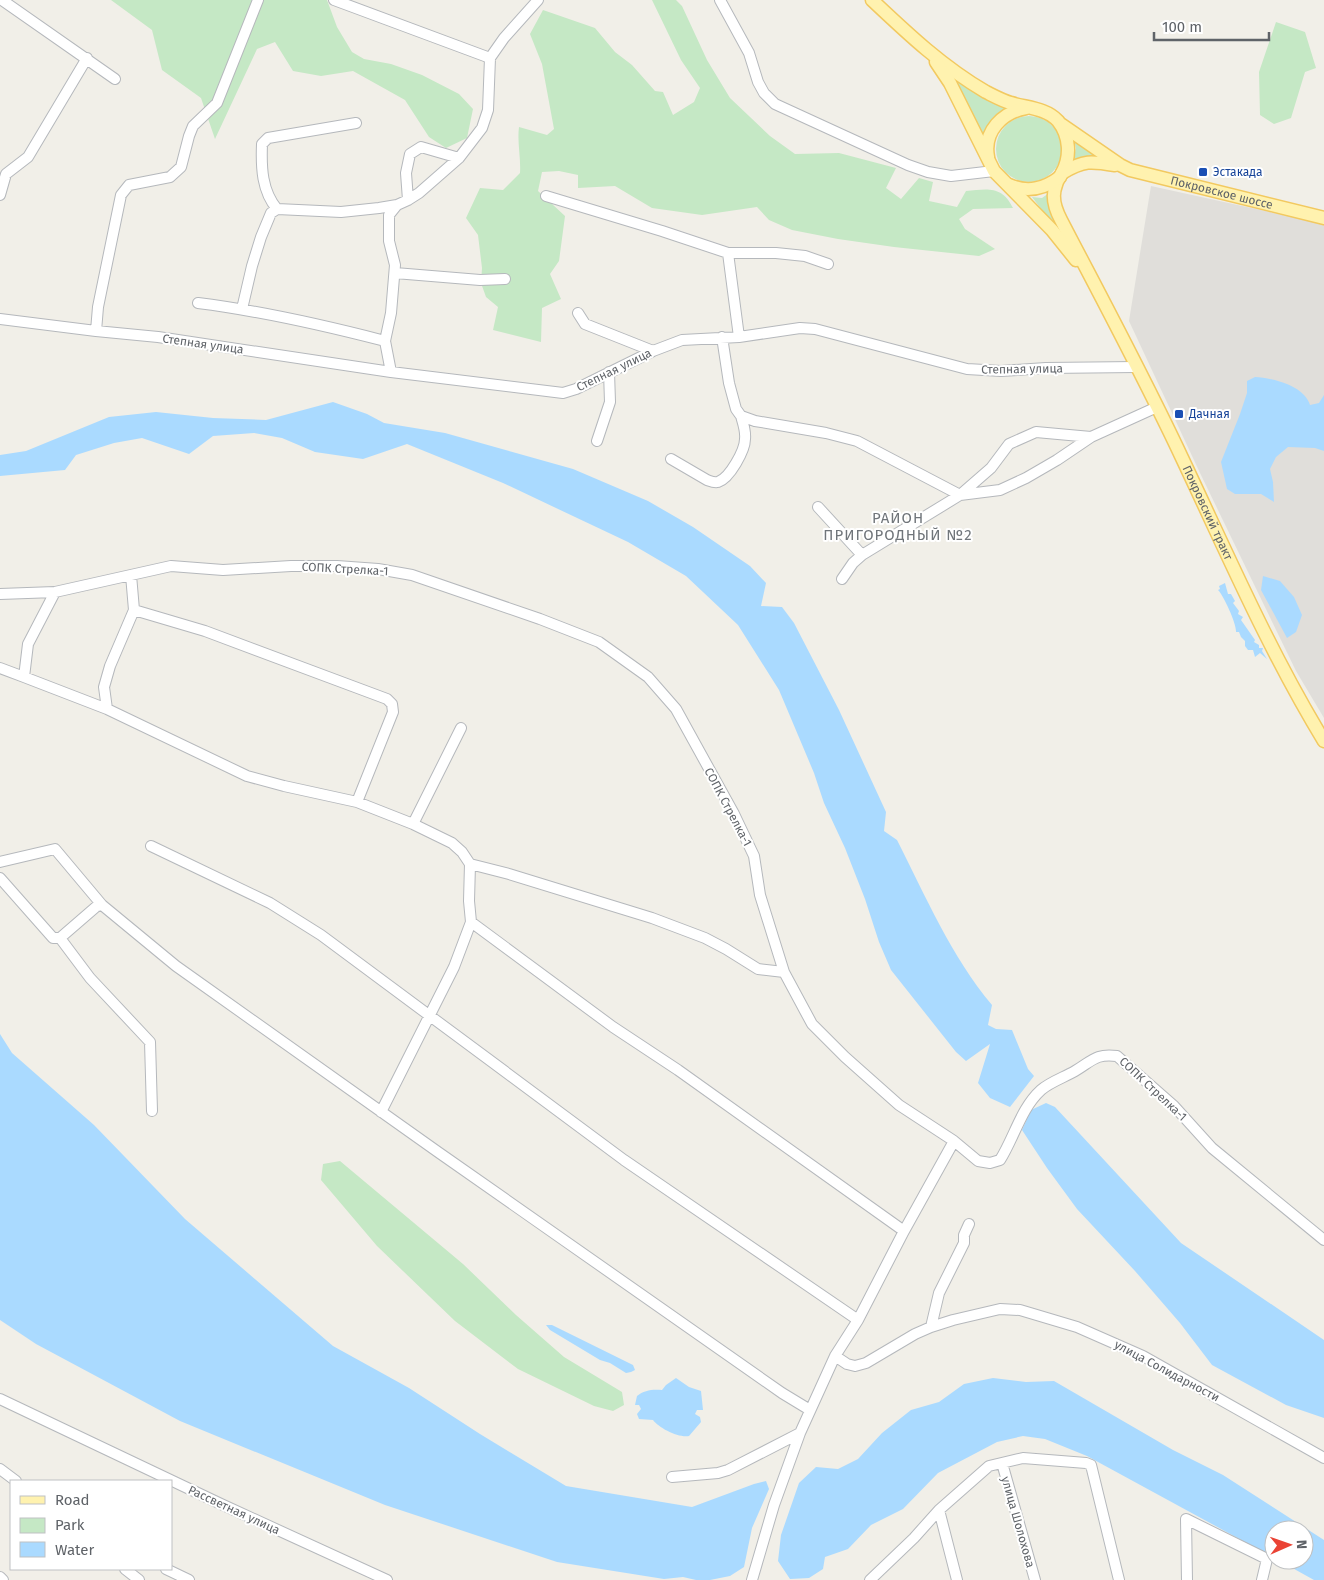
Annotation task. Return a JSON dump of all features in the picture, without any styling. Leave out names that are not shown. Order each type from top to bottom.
[{"type":"main road","points":[[872,0],[926,50],[988,93],[1010,103],[1049,114],[1058,122],[1066,134],[1068,159],[1055,186],[1055,207],[1093,282]]},
{"type":"main road","points":[[926,50],[950,83],[992,167],[1052,230],[1093,282]]},
{"type":"main road","points":[[992,167],[987,152],[988,141],[998,121],[1006,114],[1017,110],[1028,108],[1039,110]]},
{"type":"main road","name":"Покровское шоссе","points":[[1058,122],[1120,165]]},
{"type":"main road","name":"Покровское шоссе","points":[[1061,175],[1076,164],[1086,162],[1120,165],[1149,175],[1324,218]]},
{"type":"main road","points":[[1006,183],[1017,188],[1040,188],[1050,184],[1061,175]]},
{"type":"main road","name":"Покровский тракт","points":[[1093,282],[1282,666],[1324,741]]},
{"type":"street","points":[[2,0],[116,79]]},
{"type":"street","points":[[96,331],[98,307],[121,195],[129,185],[170,177],[181,167],[193,126],[217,103],[258,0]]},
{"type":"street","points":[[334,0],[490,58]]},
{"type":"street","points":[[242,309],[261,236],[271,213],[277,209],[342,212],[396,205],[419,193],[459,158],[482,128],[488,110],[490,58],[504,38],[538,0]]},
{"type":"street","points":[[720,0],[749,53],[758,82],[764,93],[776,104],[908,165],[928,172],[951,176],[992,167]]},
{"type":"street","points":[[0,195],[6,174],[28,158],[87,58]]},
{"type":"street","points":[[277,209],[271,202],[262,173],[262,144],[268,138],[356,123]]},
{"type":"street","points":[[408,200],[406,172],[410,154],[421,147],[459,158]]},
{"type":"street","points":[[546,196],[728,253],[776,253],[805,256],[828,264]]},
{"type":"street","points":[[391,372],[385,341],[391,313],[395,273],[394,255],[390,241],[389,215],[396,205]]},
{"type":"street","points":[[728,253],[739,337]]},
{"type":"street","points":[[395,273],[480,280],[505,279]]},
{"type":"street","points":[[198,303],[242,309],[309,322],[385,341]]},
{"type":"street","points":[[578,313],[585,324],[653,351]]},
{"type":"street","name":"Степная улица","points":[[0,319],[158,337],[391,372],[563,393],[576,389],[653,351],[682,340],[739,337],[800,328],[814,329],[967,369],[1001,371],[1046,368],[1136,367]]},
{"type":"street","points":[[671,459],[707,480],[719,482],[738,460],[743,450],[745,430],[729,383],[722,337]]},
{"type":"street","points":[[597,441],[610,402],[609,372]]},
{"type":"street","points":[[741,416],[755,422],[826,433],[857,440],[960,495],[1000,490],[1057,460],[1091,436],[1156,407]]},
{"type":"street","points":[[842,579],[862,555],[960,495],[991,468],[1009,444],[1036,432],[1091,436]]},
{"type":"street","points":[[818,507],[862,555]]},
{"type":"street","name":"СОПК Стрелка-1","points":[[0,594],[56,592],[171,566],[223,570],[337,566],[378,569],[412,575],[540,619],[599,642],[648,677],[676,709],[734,814],[754,856],[760,895],[784,972],[812,1024],[899,1105],[954,1141],[978,1161],[990,1163],[1000,1160],[1027,1108],[1041,1089],[1105,1054],[1117,1056],[1174,1106],[1212,1148],[1324,1240]]},
{"type":"street","points":[[107,709],[104,687],[110,666],[134,610],[131,575]]},
{"type":"street","points":[[24,678],[28,644],[56,592]]},
{"type":"street","points":[[134,610],[205,630],[387,698],[392,704],[393,712],[356,802]]},
{"type":"street","points":[[0,668],[107,709],[247,776],[356,802],[412,824],[452,843],[462,852],[470,864],[469,901],[471,922],[454,967],[381,1112]]},
{"type":"street","points":[[412,824],[461,728]]},
{"type":"street","points":[[151,846],[270,903],[321,935],[624,1160],[858,1320]]},
{"type":"street","points":[[0,862],[55,849],[102,905],[176,966],[782,1393],[810,1410]]},
{"type":"street","points":[[470,864],[509,874],[652,918],[705,938],[758,969],[784,972]]},
{"type":"street","points":[[0,878],[53,938],[60,938],[97,906],[102,905]]},
{"type":"street","points":[[471,922],[612,1027],[678,1070],[904,1231]]},
{"type":"street","points":[[60,938],[90,978],[150,1042],[152,1111]]},
{"type":"street","points":[[752,1580],[774,1505],[810,1410],[835,1356],[858,1320],[904,1231],[954,1141]]},
{"type":"street","points":[[931,1327],[939,1293],[964,1243],[964,1235],[969,1224]]},
{"type":"street","name":"улица Солидарности","points":[[835,1356],[847,1364],[855,1366],[866,1364],[931,1327],[1000,1309],[1020,1310],[1078,1327],[1143,1356],[1324,1458]]},
{"type":"street","name":"Рассветная улица","points":[[0,1399],[170,1480]]},
{"type":"street","points":[[672,1477],[718,1473],[728,1470],[800,1433]]},
{"type":"street","points":[[870,1580],[914,1538],[939,1510],[989,1466],[1023,1458],[1091,1465],[1120,1580]]},
{"type":"street","name":"улица Шолохова","points":[[1002,1464],[1035,1580]]},
{"type":"street","points":[[0,1468],[15,1480]]},
{"type":"street","name":"Рассветная улица","points":[[172,1481],[386,1580]]},
{"type":"street","points":[[939,1510],[958,1580]]},
{"type":"street","points":[[1187,1580],[1186,1519],[1267,1560],[1262,1580]]},
{"type":"street","points":[[880,1569],[882,1580]]},
{"type":"street","points":[[126,1570],[139,1580]]},
{"type":"street","points":[[168,1570],[189,1580]]},
{"type":"shaded area","points":[[1151,186],[1324,224],[1324,718],[1296,671],[1129,321]]},
{"type":"green space","points":[[111,0],[327,0],[337,27],[352,52],[364,59],[391,64],[422,75],[459,94],[473,109],[467,138],[446,148],[429,137],[405,100],[353,71],[321,76],[293,71],[275,42],[257,49],[215,139],[201,98],[162,70],[152,30]]},
{"type":"green space","points":[[652,0],[676,0],[682,6],[707,60],[730,98],[770,136],[795,154],[839,153],[896,168],[886,188],[901,199],[919,178],[933,182],[929,201],[957,207],[966,191],[987,189],[1004,195],[1013,208],[973,209],[959,219],[965,229],[995,249],[979,256],[838,239],[792,230],[769,220],[757,207],[702,215],[652,208],[615,186],[578,188],[578,175],[559,171],[542,172],[538,191],[565,216],[559,261],[550,274],[561,299],[542,308],[541,342],[493,330],[498,307],[486,297],[481,283],[482,268],[478,235],[466,218],[480,188],[503,190],[520,173],[519,127],[547,135],[554,129],[542,64],[530,34],[543,10],[595,28],[615,52],[632,65],[655,91],[663,92],[673,115],[694,102],[700,88],[681,60]]},
{"type":"green space","points":[[1276,22],[1305,32],[1316,68],[1305,72],[1291,118],[1274,124],[1260,115],[1259,72]]},
{"type":"green space","points":[[947,71],[1015,105],[984,143]]},
{"type":"green space","points":[[1029,116],[1042,119],[1052,126],[1059,136],[1062,149],[1059,162],[1052,172],[1042,179],[1029,182],[1016,179],[1006,172],[999,162],[996,149],[999,136],[1006,126],[1016,119]]},
{"type":"green space","points":[[1073,136],[1107,158],[1073,161],[1076,148]]},
{"type":"green space","points":[[1049,193],[1067,243],[1032,197],[1042,198]]},
{"type":"green space","points":[[340,1161],[463,1264],[516,1315],[564,1357],[622,1392],[624,1405],[613,1411],[594,1406],[518,1369],[455,1321],[377,1246],[321,1180],[323,1164]]},
{"type":"water","points":[[1255,377],[1274,380],[1294,387],[1305,396],[1310,405],[1319,403],[1324,395],[1324,451],[1315,448],[1288,447],[1276,457],[1270,469],[1274,502],[1261,494],[1235,494],[1227,489],[1221,462],[1247,393],[1247,381]]},
{"type":"water","points":[[333,402],[367,414],[384,423],[445,433],[573,469],[648,501],[693,527],[750,566],[766,583],[761,606],[782,607],[794,623],[839,710],[886,812],[884,831],[897,840],[929,904],[964,967],[992,1005],[988,1025],[996,1029],[1012,1030],[1028,1069],[1034,1076],[1010,1107],[990,1098],[978,1083],[990,1044],[966,1061],[956,1052],[891,970],[845,848],[824,803],[814,773],[779,690],[738,625],[686,576],[628,542],[503,483],[407,444],[363,459],[315,452],[282,438],[254,433],[213,436],[189,454],[142,438],[114,443],[76,455],[65,470],[0,476],[0,455],[26,451],[109,417],[156,412],[213,418],[266,420]]},
{"type":"water","points":[[1263,576],[1280,581],[1294,597],[1302,615],[1296,632],[1287,638],[1261,590]]},
{"type":"water","points":[[1225,583],[1228,594],[1231,594],[1235,601],[1233,603],[1239,611],[1238,614],[1243,617],[1241,620],[1255,640],[1254,642],[1259,645],[1259,648],[1263,648],[1262,651],[1267,659],[1260,653],[1255,657],[1253,650],[1248,650],[1239,632],[1236,632],[1230,611],[1218,590],[1220,589],[1219,586]]},
{"type":"water","points":[[0,1034],[12,1053],[94,1125],[185,1219],[333,1346],[409,1388],[566,1486],[692,1507],[766,1481],[769,1489],[752,1528],[744,1567],[730,1576],[710,1580],[696,1580],[683,1577],[664,1579],[557,1562],[385,1505],[180,1421],[36,1344],[0,1320]]},
{"type":"water","points":[[1046,1103],[1055,1107],[1181,1243],[1324,1340],[1324,1418],[1286,1405],[1212,1365],[1180,1323],[1135,1271],[1077,1209],[1022,1130],[1031,1110]]},
{"type":"water","points":[[546,1325],[552,1325],[633,1365],[635,1370],[626,1373],[610,1363],[600,1360],[550,1330]]},
{"type":"water","points":[[676,1378],[689,1387],[701,1391],[703,1410],[697,1410],[695,1414],[700,1417],[701,1422],[689,1436],[669,1432],[653,1420],[639,1419],[637,1414],[641,1409],[639,1405],[635,1405],[637,1396],[649,1390],[662,1390]]},
{"type":"water","points":[[993,1378],[1026,1382],[1054,1381],[1173,1450],[1223,1475],[1293,1520],[1264,1520],[1264,1552],[1087,1456],[1045,1439],[1023,1436],[997,1442],[938,1473],[903,1509],[871,1525],[848,1549],[825,1557],[823,1569],[809,1578],[790,1579],[778,1561],[781,1535],[799,1483],[816,1467],[838,1469],[858,1459],[882,1433],[911,1410],[939,1402],[964,1384]]},
{"type":"water","points":[[1314,1534],[1324,1540],[1324,1580],[1314,1580],[1296,1570],[1314,1570]]},
{"type":"place","name":"Эстакада","points":[[1203,172]]},
{"type":"place","name":"Дачная","points":[[1179,414]]},
{"type":"district","name":"РАЙОН ПРИГОРОДНЫЙ №2","points":[[898,526]]}]
